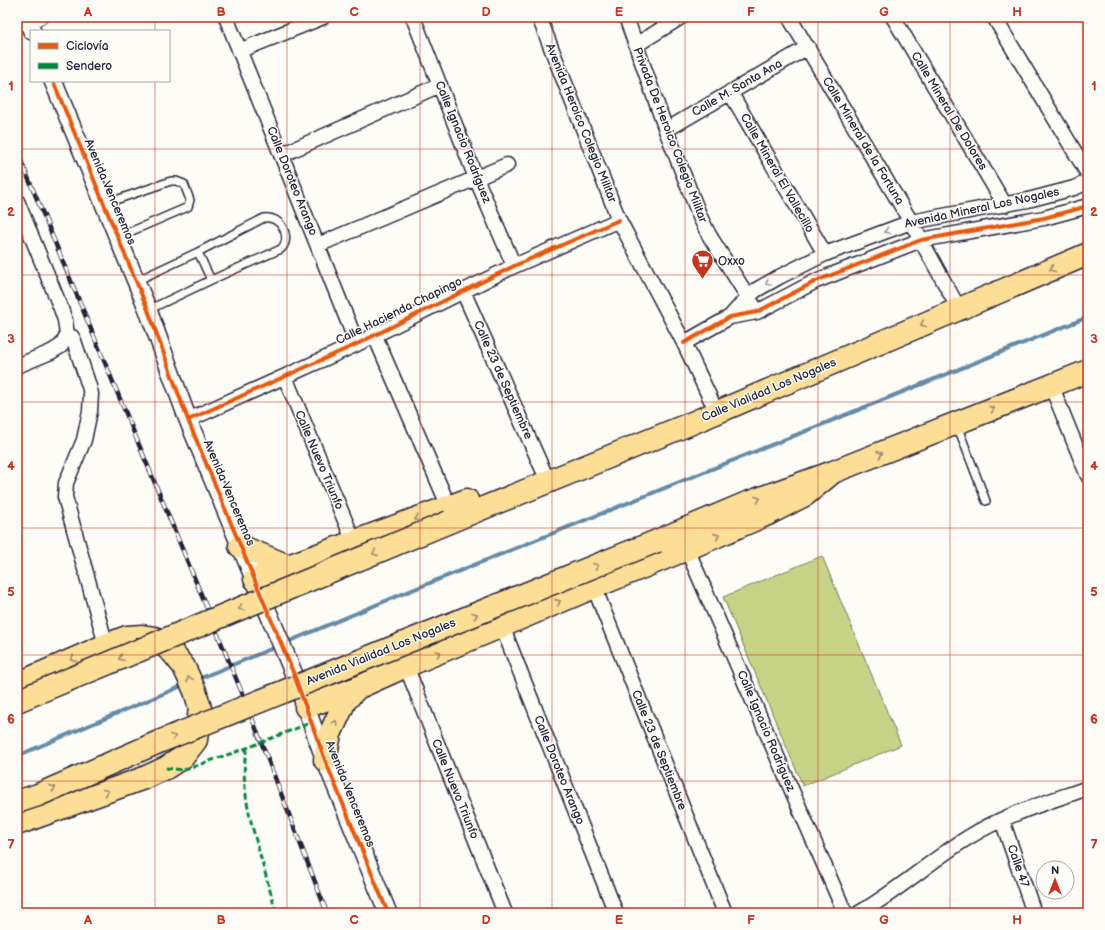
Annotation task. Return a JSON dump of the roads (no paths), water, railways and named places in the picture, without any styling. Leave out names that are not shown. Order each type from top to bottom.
[{"type":"highway","name":"Calle Vialidad Los Nogales","points":[[449,515],[692,424],[1088,254]]},
{"type":"highway","points":[[17,701],[449,515],[543,470],[711,400],[751,385],[833,363]]},
{"type":"highway","points":[[306,707],[356,688],[687,549],[786,505],[805,495],[833,472],[1088,371]]},
{"type":"highway","name":"Avenida Vialidad Los Nogales","points":[[17,802],[161,741],[658,541],[747,503],[833,472]]},
{"type":"highway","points":[[255,579],[354,542],[449,515]]},
{"type":"highway","points":[[240,546],[288,566]]},
{"type":"highway","points":[[17,684],[106,644],[127,637],[142,636],[155,638],[172,652],[184,667],[195,691],[200,708],[196,740],[183,756],[166,768],[144,778],[17,824]]},
{"type":"highway","points":[[325,760],[330,734],[345,701],[356,688]]},
{"type":"street","name":"Calle Doroteo Arango","points":[[226,17],[358,344]]},
{"type":"street","points":[[239,51],[323,17]]},
{"type":"street","name":"Calle Ignacio Rodríguez","points":[[413,17],[476,178],[514,266]]},
{"type":"street","name":"Avenida Heroico Colegio Militar","points":[[539,17],[619,220],[684,343],[711,400]]},
{"type":"street","name":"Privada De Heroico Colegio Militar","points":[[626,17],[666,130],[700,217],[709,235],[757,312]]},
{"type":"street","points":[[636,45],[681,17]]},
{"type":"street","name":"Calle Mineral de la Fortuna","points":[[789,17],[911,222],[959,309]]},
{"type":"street","name":"Calle Mineral De Dolores","points":[[893,17],[1005,205]]},
{"type":"street","points":[[994,17],[1088,174]]},
{"type":"street","name":"Calle M. Santa Ana","points":[[666,130],[808,47]]},
{"type":"street","name":"Avenida Venceremos","points":[[52,82],[148,310],[188,420],[293,672],[325,760],[388,913]]},
{"type":"street","points":[[281,155],[440,85]]},
{"type":"street","name":"Calle Mineral El Vallecillo","points":[[730,92],[825,254]]},
{"type":"street","points":[[318,245],[507,165]]},
{"type":"street","name":"Avenida Mineral Los Nogales","points":[[730,317],[756,290],[825,254],[911,222],[1005,205],[1053,194],[1088,182]]},
{"type":"street","points":[[17,201],[60,306],[68,335],[72,337],[74,341],[91,394],[90,411],[84,440],[66,483],[65,497],[106,644]]},
{"type":"street","points":[[684,343],[730,317],[757,312],[816,281],[921,240],[1044,218],[1088,206]]},
{"type":"street","name":"Calle Hacienda Chapingo","points":[[188,420],[358,344],[514,266],[619,220]]},
{"type":"street","name":"Calle 23 de Septiembre","points":[[463,291],[543,470]]},
{"type":"street","points":[[17,366],[51,352],[61,346],[68,335]]},
{"type":"street","points":[[375,336],[449,515]]},
{"type":"street","name":"Calle Nuevo Triunfo","points":[[285,377],[354,542]]},
{"type":"street","points":[[1052,385],[1088,476]]},
{"type":"street","name":"Calle Ignacio Rodríguez","points":[[687,549],[845,913]]},
{"type":"street","name":"Calle 23 de Septiembre","points":[[594,587],[725,913]]},
{"type":"street","name":"Calle Doroteo Arango","points":[[502,626],[616,913]]},
{"type":"street","name":"Calle Nuevo Triunfo","points":[[406,666],[505,913]]},
{"type":"street","points":[[859,913],[881,900],[970,837],[1002,820],[1088,788]]},
{"type":"street","name":"Calle 47","points":[[1002,820],[1034,913]]},
{"type":"lane","points":[[104,204],[171,181],[184,184],[190,200],[188,207],[118,237]]},
{"type":"lane","points":[[136,281],[198,252],[264,218],[270,217],[276,219],[285,232],[285,245],[281,249],[148,310]]},
{"type":"lane","points":[[198,252],[211,280]]},
{"type":"lane","points":[[956,423],[986,501]]},
{"type":"waterway","points":[[285,643],[395,597],[1088,317]]},
{"type":"waterway","points":[[196,680],[278,646]]},
{"type":"waterway","points":[[17,756],[184,685]]},
{"type":"railway","points":[[17,151],[245,700],[327,913]]},
{"type":"place","name":"Oxxo","points":[[703,280]]}]
